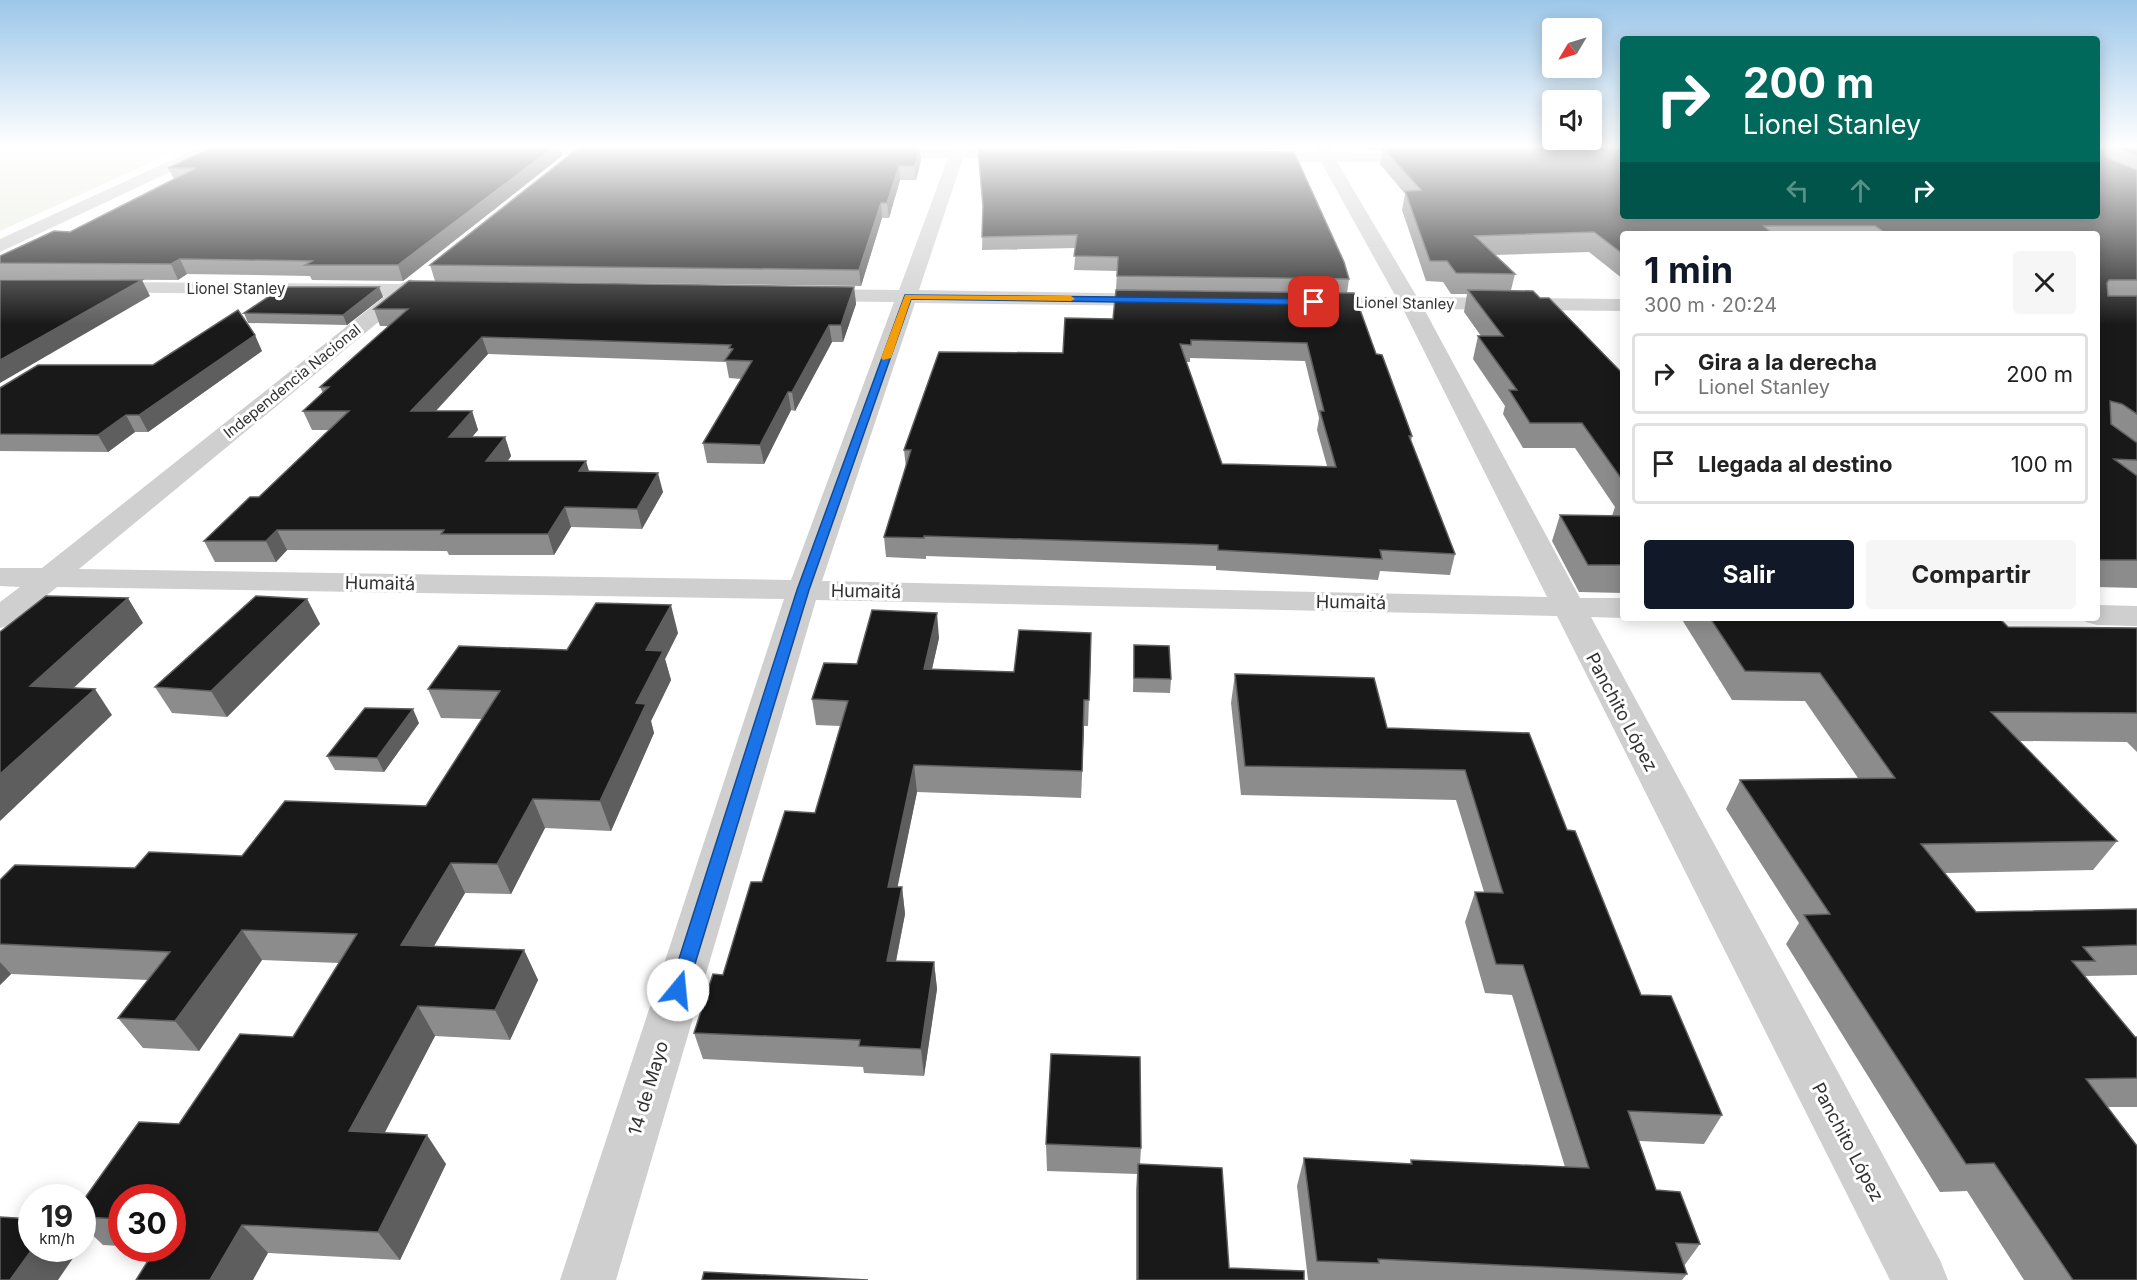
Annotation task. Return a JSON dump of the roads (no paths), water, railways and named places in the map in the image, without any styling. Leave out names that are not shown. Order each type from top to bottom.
[{"type":"street","points":[[0,246],[86,206]]},
{"type":"street","name":"14 de Mayo","points":[[588,1280],[803,590],[940,206]]},
{"type":"street","name":"Panchito López","points":[[1354,206],[1410,303],[1920,1280]]},
{"type":"street","name":"Independencia Nacional","points":[[0,618],[434,267]]},
{"type":"street","name":"Lionel Stanley","points":[[84,288],[466,290]]},
{"type":"street","points":[[788,295],[1183,300]]},
{"type":"street","name":"Lionel Stanley","points":[[1290,302],[1620,305]]},
{"type":"street","name":"Humaitá","points":[[0,577],[803,590],[1620,608]]},
{"type":"street","points":[[2100,615],[2137,616]]}]
